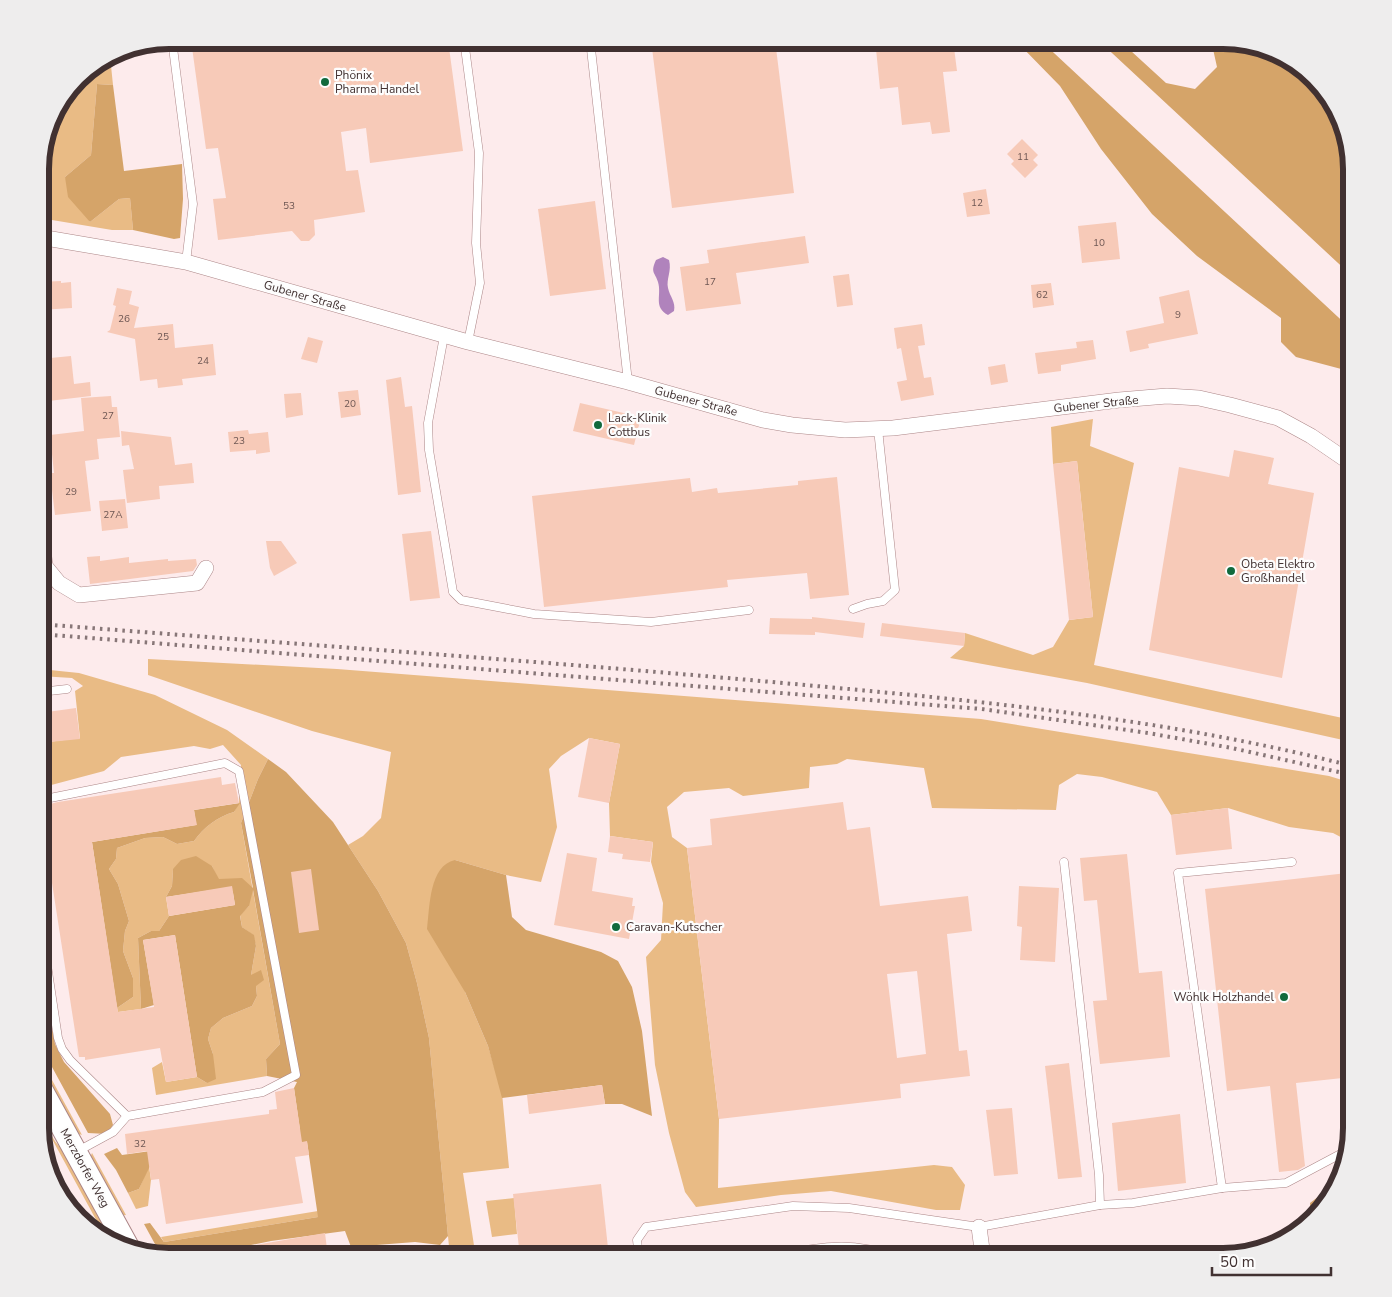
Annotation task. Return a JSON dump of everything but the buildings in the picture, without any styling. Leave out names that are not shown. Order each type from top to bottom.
[{"type":"street","name":"Gubener Straße","points":[[49,238],[186,262],[444,336],[628,382],[764,420],[792,425],[845,430],[893,428],[1119,400],[1167,396],[1199,398],[1278,418],[1311,436],[1343,458]]},
{"type":"street","points":[[49,570],[59,583],[79,595],[197,583],[206,568]]},
{"type":"street","name":"Merzdorfer Weg","points":[[49,1103],[124,1239]]},
{"type":"street","points":[[979,1227],[982,1248]]},
{"type":"lane","points":[[173,49],[193,204],[186,262]]},
{"type":"lane","points":[[465,49],[479,153],[476,243],[480,283],[468,342]]},
{"type":"lane","points":[[591,49],[628,382]]},
{"type":"lane","points":[[444,336],[429,415],[429,450],[453,592],[462,600],[534,614],[651,622],[749,610]]},
{"type":"lane","points":[[853,609],[883,601],[895,590],[878,429]]},
{"type":"lane","points":[[49,691],[67,689]]},
{"type":"lane","points":[[49,798],[225,762],[239,770],[296,1075],[263,1092],[127,1116],[114,1132],[76,1152]]},
{"type":"lane","points":[[1064,862],[1099,1175],[1100,1205]]},
{"type":"lane","points":[[1222,1188],[1178,873],[1292,862]]},
{"type":"lane","points":[[49,979],[58,1038],[62,1049],[70,1060],[127,1116]]},
{"type":"lane","points":[[638,1248],[637,1240],[646,1227],[793,1206],[849,1208],[979,1227],[1100,1205],[1133,1203],[1222,1188],[1286,1183],[1340,1154]]},
{"type":"lane","points":[[818,1248],[857,1248]]},
{"type":"shaded area","points":[[1024,49],[1050,49],[1343,322],[1343,369],[1296,357],[1281,342],[1281,318],[1197,256],[1152,214],[1101,149],[1060,86]]},
{"type":"shaded area","points":[[1108,49],[1129,49],[1166,83],[1195,89],[1217,67],[1213,49],[1231,49],[1262,55],[1283,65],[1296,74],[1323,102],[1334,123],[1339,138],[1343,161],[1343,268]]},
{"type":"shaded area","points":[[111,64],[113,85],[97,84],[91,155],[65,177],[90,222],[119,199],[130,198],[133,230],[112,230],[49,220],[49,161],[58,123],[69,102],[84,84]]},
{"type":"shaded area","points":[[97,84],[113,85],[124,171],[182,164],[183,199],[180,238],[174,239],[133,230],[130,198],[119,199],[90,222],[68,197],[65,177],[91,155]]},
{"type":"shaded area","points":[[663,257],[669,260],[668,285],[674,305],[674,311],[668,315],[663,312],[659,304],[659,287],[653,270],[656,260]]},
{"type":"shaded area","points":[[1093,419],[1090,446],[1134,463],[1094,665],[1343,718],[1343,740],[1087,683],[950,658],[964,646],[965,633],[1033,655],[1053,647],[1069,620],[1093,617],[1077,461],[1053,464],[1051,427]]},
{"type":"shaded area","points":[[148,659],[337,669],[981,719],[1329,776],[1343,780],[1343,838],[1333,833],[1289,827],[1228,808],[1171,815],[1157,792],[1102,777],[1077,774],[1059,785],[1056,810],[932,808],[924,768],[847,759],[837,764],[810,767],[809,788],[743,796],[729,788],[684,792],[667,807],[672,837],[687,848],[719,1119],[718,1188],[934,1165],[952,1167],[965,1185],[960,1210],[936,1210],[831,1191],[781,1195],[696,1207],[685,1192],[669,1133],[655,1065],[646,957],[661,940],[663,903],[651,862],[653,842],[610,836],[609,803],[620,744],[589,738],[561,756],[549,769],[557,827],[541,882],[506,875],[455,860],[465,992],[488,1046],[502,1093],[509,1168],[463,1173],[474,1248],[449,1248],[429,1038],[417,983],[406,943],[378,891],[348,845],[363,836],[381,818],[391,752],[312,731],[148,675]]},
{"type":"shaded area","points":[[49,670],[79,673],[155,695],[227,730],[268,759],[241,823],[280,1044],[266,1059],[267,1076],[156,1095],[152,1068],[162,1062],[166,1082],[197,1077],[207,1083],[213,1054],[208,1039],[211,1028],[223,1018],[252,1006],[257,996],[256,986],[251,975],[256,946],[253,935],[242,927],[240,915],[249,906],[218,879],[212,866],[173,869],[172,886],[166,897],[169,916],[159,931],[151,931],[138,938],[141,1009],[118,1012],[117,1008],[133,997],[133,978],[123,951],[125,931],[129,921],[118,884],[109,869],[116,859],[117,848],[145,838],[163,837],[177,844],[194,841],[211,823],[234,812],[239,803],[241,765],[223,745],[210,749],[194,746],[121,757],[104,771],[49,786],[49,742],[80,738],[75,691],[83,686],[72,678],[49,677]]},
{"type":"shaded area","points":[[268,759],[286,772],[333,822],[378,891],[406,943],[429,1038],[448,1236],[440,1245],[415,1242],[351,1247],[345,1231],[271,1241],[236,1248],[157,1247],[144,1224],[150,1223],[164,1242],[318,1217],[307,1142],[150,1166],[139,1189],[128,1193],[116,1170],[104,1154],[117,1148],[122,1155],[300,1130],[294,1088],[297,1082],[267,1076],[266,1059],[280,1044],[253,890],[249,906],[240,916],[242,927],[254,935],[256,946],[251,975],[261,970],[264,980],[256,986],[257,996],[252,1006],[223,1018],[211,1028],[208,1039],[213,1054],[216,1079],[207,1083],[197,1077],[175,935],[143,940],[154,1005],[141,1009],[138,938],[151,931],[159,931],[169,916],[235,905],[232,887],[166,897],[172,886],[173,869],[181,860],[196,856],[212,866],[219,879],[242,878],[253,888],[241,823]]},
{"type":"shaded area","points":[[240,803],[234,812],[211,823],[194,841],[177,844],[163,837],[145,838],[117,848],[116,859],[109,869],[118,884],[129,921],[125,931],[123,951],[133,978],[133,997],[117,1008],[92,842],[196,825],[194,810]]},
{"type":"shaded area","points":[[455,860],[506,875],[512,917],[526,930],[601,952],[618,961],[632,987],[642,1031],[652,1116],[622,1104],[605,1104],[602,1085],[502,1098],[488,1046],[465,992],[427,929],[430,899],[436,878],[446,864]]},
{"type":"shaded area","points":[[49,1010],[55,1044],[64,1062],[110,1114],[113,1125],[107,1134],[88,1133],[49,1062]]},
{"type":"shaded area","points":[[49,1074],[82,1135],[74,1132],[49,1087]]},
{"type":"shaded area","points":[[49,1130],[55,1141],[67,1153],[111,1233],[99,1226],[49,1134]]},
{"type":"shaded area","points":[[92,1153],[126,1215],[119,1216],[89,1160]]},
{"type":"shaded area","points":[[149,1166],[151,1180],[148,1206],[136,1209],[128,1193],[139,1189]]},
{"type":"shaded area","points":[[1325,1192],[1310,1210],[1310,1203]]},
{"type":"shaded area","points":[[514,1198],[517,1234],[492,1237],[486,1201]]},
{"type":"shaded area","points":[[318,1211],[318,1217],[164,1242],[161,1237]]},
{"type":"railway","points":[[49,625],[606,668],[935,697],[1145,724],[1214,736],[1343,764]]},
{"type":"railway","points":[[49,635],[982,709],[1148,733],[1232,748],[1343,773]]},
{"type":"place","name":"Phönix Pharma Handel","points":[[325,82]]},
{"type":"place","name":"Lack-Klinik Cottbus","points":[[598,425]]},
{"type":"place","name":"Obeta Elektro Großhandel","points":[[1231,571]]},
{"type":"place","name":"Caravan-Kutscher","points":[[616,927]]},
{"type":"place","name":"Wöhlk Holzhandel","points":[[1284,997]]}]
